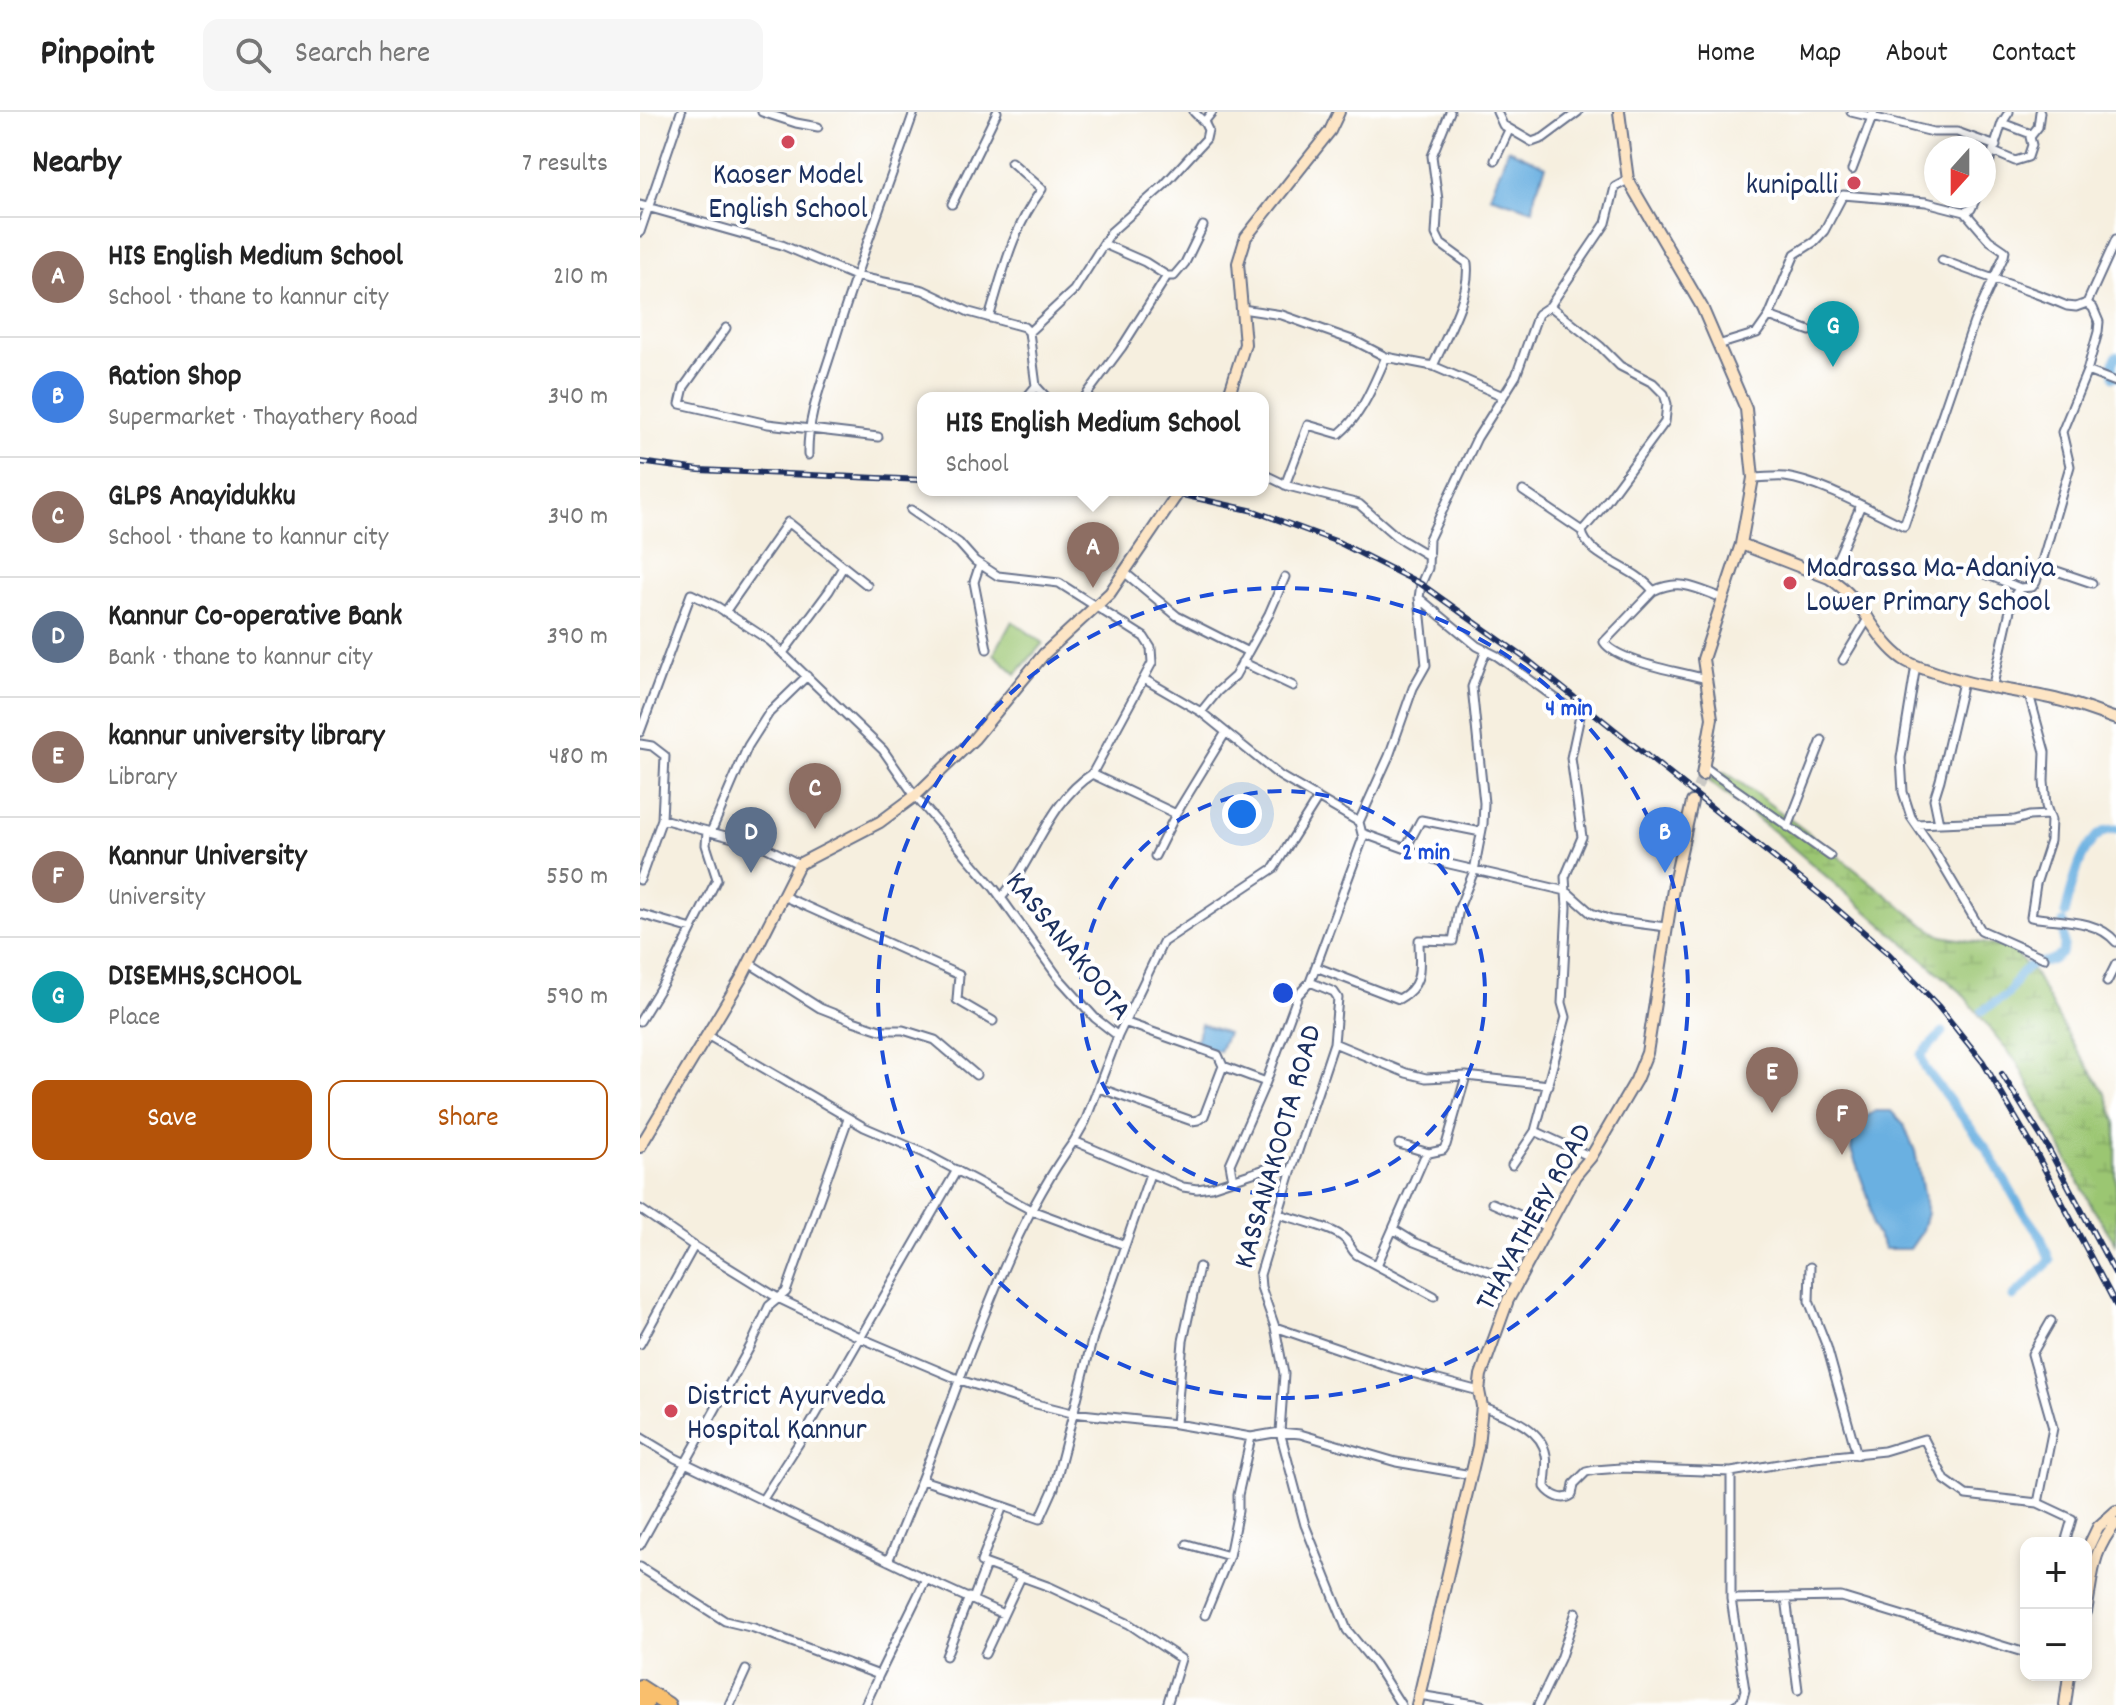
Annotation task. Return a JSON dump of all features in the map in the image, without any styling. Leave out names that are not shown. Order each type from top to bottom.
[{"type":"highway","points":[[640,1687],[668,1705]]},
{"type":"highway","points":[[640,1701],[646,1705]]},
{"type":"street","points":[[640,232],[644,206],[681,112]]},
{"type":"street","points":[[762,112],[818,127]]},
{"type":"street","points":[[808,455],[808,429],[855,276],[914,112]]},
{"type":"street","points":[[952,204],[997,112]]},
{"type":"street","points":[[1029,332],[1074,290],[1111,232],[1164,185],[1206,139],[1208,130],[1194,112]]},
{"type":"street","points":[[1204,122],[1212,112]]},
{"type":"street","points":[[1230,392],[1245,344],[1238,263],[1246,237],[1330,131],[1339,112]]},
{"type":"street","points":[[1497,112],[1503,125],[1532,142],[1578,112]]},
{"type":"street","points":[[1619,112],[1628,180],[1702,307],[1746,409],[1753,478],[1741,544],[1703,659],[1712,718],[1702,771],[1830,856]]},
{"type":"street","points":[[1851,112],[1933,132],[1957,132],[1966,136]]},
{"type":"street","points":[[1996,145],[2002,123],[2009,112]]},
{"type":"street","points":[[1996,150],[2015,161],[2023,160],[2030,153],[2031,134],[2038,127],[2040,112]]},
{"type":"street","points":[[1433,366],[1461,300],[1468,271],[1467,263],[1441,244],[1436,234],[1438,200],[1432,156],[1446,113]]},
{"type":"street","points":[[1852,170],[1872,115]]},
{"type":"street","points":[[2002,123],[2031,134]]},
{"type":"street","points":[[1495,160],[1509,130]]},
{"type":"street","points":[[989,318],[1012,242],[1024,214],[1042,189],[1011,162]]},
{"type":"street","points":[[1628,180],[1615,187],[1606,223],[1550,306],[1538,314],[1516,376],[1477,438],[1443,505],[1429,539],[1428,568],[1419,598],[1426,665],[1413,688],[1389,756],[1359,822],[1362,833],[1474,871],[1566,891],[1591,913],[1611,920],[1666,927]]},
{"type":"street","points":[[1718,345],[1757,333],[1769,316],[1781,281],[1795,254],[1814,242],[1824,231],[1843,195],[1926,202],[1965,212],[1989,240],[2005,251],[1974,322],[1904,526],[1861,505],[1785,477],[1753,478]]},
{"type":"street","points":[[644,206],[782,245],[855,276],[923,290],[969,312],[1024,327],[1029,332],[1036,386],[1042,392]]},
{"type":"street","points":[[1965,212],[1971,208]]},
{"type":"street","points":[[1089,392],[1167,276],[1178,273],[1203,226]]},
{"type":"street","points":[[1942,260],[1991,280],[2006,281],[2076,307],[2087,303],[2116,239]]},
{"type":"street","points":[[1104,244],[1145,262],[1167,276]]},
{"type":"street","points":[[1983,573],[2020,588],[2034,585],[2042,566],[2070,466],[2062,432],[2087,371],[2099,322],[2087,303]]},
{"type":"street","points":[[1550,306],[1620,366],[1653,383],[1664,394],[1667,404],[1665,422],[1582,531]]},
{"type":"street","points":[[1242,309],[1282,315],[1355,341],[1386,357],[1433,366],[1503,396]]},
{"type":"street","points":[[1769,316],[1810,331]]},
{"type":"street","points":[[726,328],[684,387],[680,404],[768,424],[878,437]]},
{"type":"street","points":[[1285,485],[1308,425],[1339,434],[1360,412],[1386,357]]},
{"type":"street","points":[[2087,371],[2116,382]]},
{"type":"street","points":[[1031,392],[1036,386]]},
{"type":"street","points":[[1269,477],[1285,485],[1359,504],[1397,537],[1429,556]]},
{"type":"street","points":[[1523,491],[1582,531],[1588,544],[1636,575],[1653,591]]},
{"type":"street","points":[[640,1147],[749,963],[799,864],[880,822],[915,796],[974,739],[1044,654],[1110,593],[1176,496]]},
{"type":"street","points":[[1829,578],[1861,505]]},
{"type":"street","points":[[911,510],[959,543],[980,564],[998,576],[1059,583],[1144,637],[1151,648],[1152,663],[1092,774],[1081,781],[1046,826],[1001,898]]},
{"type":"street","points":[[725,612],[788,522],[867,585]]},
{"type":"street","points":[[1741,544],[1829,578],[1855,599],[1883,639],[1902,659],[1963,682],[2047,697],[2116,719]]},
{"type":"street","points":[[980,564],[974,582],[987,649]]},
{"type":"street","points":[[2042,566],[2092,583]]},
{"type":"street","points":[[783,653],[843,567]]},
{"type":"street","points":[[1124,572],[1177,616],[1248,652]]},
{"type":"street","points":[[1201,712],[1208,701],[1235,676],[1285,577]]},
{"type":"street","points":[[1706,679],[1624,657],[1608,649],[1604,642],[1662,585],[1681,584],[1722,598]]},
{"type":"street","points":[[1992,689],[2013,597],[2020,588]]},
{"type":"street","name":"KASSANAKOOTA","points":[[640,732],[691,594],[770,641],[883,750],[915,796],[1001,898],[1058,977],[1095,1018],[1118,1036],[1085,1122],[1031,1210],[985,1311],[888,1561]]},
{"type":"street","points":[[1419,598],[1452,627],[1580,716],[1571,758],[1582,837],[1565,877],[1562,1003],[1566,1017],[1535,1131],[1512,1165]]},
{"type":"street","points":[[1843,660],[1869,617]]},
{"type":"street","points":[[1316,967],[1399,999],[1414,991],[1419,978],[1419,940],[1453,941],[1459,908],[1474,871],[1481,832],[1484,803],[1472,687],[1486,650]]},
{"type":"street","points":[[1242,662],[1293,686]]},
{"type":"street","points":[[1916,665],[1900,775],[1903,792],[1916,824],[1981,930],[2044,958]]},
{"type":"street","points":[[640,1021],[718,876],[706,845],[709,831],[748,746],[769,713],[807,676]]},
{"type":"street","points":[[1144,679],[1201,712],[1280,776],[1359,822]]},
{"type":"street","points":[[1939,823],[1934,795],[1963,682]]},
{"type":"street","points":[[2029,694],[2046,757],[2043,774],[2051,820],[2050,841],[2036,884],[2031,917],[2085,924],[2097,928],[2116,942]]},
{"type":"street","points":[[1155,856],[1176,814],[1226,732]]},
{"type":"street","points":[[1788,827],[1822,740]]},
{"type":"street","points":[[640,744],[652,746],[665,756],[662,819],[640,880]]},
{"type":"street","points":[[1092,774],[1176,814]]},
{"type":"street","points":[[1118,1036],[1163,942],[1274,868],[1318,798]]},
{"type":"street","name":"THAYATHERY ROAD","points":[[1418,1700],[1478,1446],[1482,1406],[1479,1391],[1492,1340],[1516,1282],[1575,1176],[1591,1157],[1636,1080],[1647,1053],[1666,927],[1692,802]]},
{"type":"street","points":[[1916,824],[2015,820],[2048,815]]},
{"type":"street","points":[[662,819],[763,846],[799,864]]},
{"type":"street","points":[[1406,848],[1421,820],[1481,832]]},
{"type":"street","name":"KASSANAKOOTA ROAD","points":[[1362,833],[1363,838],[1310,982],[1334,992],[1338,998],[1334,1043],[1260,1275],[1284,1374],[1280,1432],[1305,1525],[1347,1630],[1375,1664],[1401,1705]]},
{"type":"street","points":[[783,896],[959,975],[957,1000],[993,1021]]},
{"type":"street","points":[[640,914],[692,929]]},
{"type":"street","points":[[749,963],[820,1008],[880,1030],[903,1030],[935,1040],[976,1075]]},
{"type":"street","points":[[2107,982],[2116,964]]},
{"type":"street","points":[[1233,1180],[1230,1164],[1266,1082],[1298,995],[1310,982]]},
{"type":"street","points":[[1124,1022],[1218,1055],[1223,1066],[1266,1082]]},
{"type":"street","points":[[707,1035],[848,1119],[957,1170],[1031,1210],[1125,1245]]},
{"type":"street","points":[[1334,1043],[1406,1073],[1438,1079],[1466,1076],[1549,1085]]},
{"type":"street","points":[[1099,1088],[1192,1121],[1198,1120],[1204,1116],[1223,1066]]},
{"type":"street","points":[[1399,1144],[1429,1153],[1443,1150],[1466,1076]]},
{"type":"street","points":[[640,1545],[751,1345],[769,1306],[786,1292],[848,1119]]},
{"type":"street","points":[[1535,1131],[1591,1157]]},
{"type":"street","points":[[1074,1141],[1183,1187],[1197,1189],[1271,1167],[1291,1172]]},
{"type":"street","points":[[1377,1265],[1424,1158],[1429,1153]]},
{"type":"street","points":[[763,1499],[861,1338],[957,1170]]},
{"type":"street","points":[[922,1480],[1040,1519],[1054,1488],[1093,1337],[1150,1174]]},
{"type":"street","points":[[1492,1203],[1547,1227]]},
{"type":"street","points":[[640,1209],[778,1298],[960,1380],[1028,1402],[1072,1413],[1176,1424],[1251,1437],[1280,1432],[1313,1437],[1396,1462],[1471,1475]]},
{"type":"street","points":[[1279,1214],[1334,1232],[1346,1239],[1349,1248],[1357,1255],[1434,1296]]},
{"type":"street","points":[[1393,1229],[1414,1242],[1516,1282]]},
{"type":"street","points":[[640,1344],[694,1246]]},
{"type":"street","points":[[1176,1424],[1183,1341],[1199,1267]]},
{"type":"street","points":[[1810,1267],[1809,1301],[1827,1347],[1857,1455]]},
{"type":"street","points":[[2038,1503],[2053,1428],[2032,1354],[2051,1321]]},
{"type":"street","points":[[1275,1327],[1394,1368],[1479,1391]]},
{"type":"street","points":[[1482,1406],[1533,1431],[1547,1456],[1545,1487],[1549,1493],[1564,1498],[1572,1495],[1574,1484],[1586,1472],[1595,1470],[1731,1472],[1815,1458],[1884,1451],[1924,1439],[1945,1480],[1966,1495],[2038,1503],[2072,1519],[2067,1537]]},
{"type":"street","points":[[640,1437],[686,1463],[1003,1614]]},
{"type":"street","points":[[1205,1615],[1229,1556],[1251,1437]]},
{"type":"street","points":[[1731,1472],[1731,1599],[1745,1690],[1742,1701],[1735,1705]]},
{"type":"street","points":[[1003,1506],[981,1562],[1050,1587],[1129,1624],[1181,1659],[1167,1705]]},
{"type":"street","points":[[2092,1540],[2098,1527],[2116,1511]]},
{"type":"street","points":[[2086,1609],[2094,1557],[2116,1523]]},
{"type":"street","points":[[1187,1544],[1229,1556]]},
{"type":"street","points":[[946,1656],[986,1565]]},
{"type":"street","points":[[640,1567],[725,1621],[754,1628],[879,1675]]},
{"type":"street","points":[[985,1654],[1021,1577]]},
{"type":"street","points":[[865,1705],[926,1579]]},
{"type":"street","points":[[1731,1599],[1841,1597],[2020,1651]]},
{"type":"street","points":[[1786,1598],[1798,1690]]},
{"type":"street","points":[[1538,1705],[1560,1659],[1576,1612]]},
{"type":"street","points":[[730,1705],[746,1670]]},
{"type":"street","points":[[2065,1705],[2068,1681]]},
{"type":"street","points":[[1418,1700],[1481,1705]]},
{"type":"green space","points":[[1012,621],[1043,643],[1016,674],[994,654]]},
{"type":"green space","points":[[1716,772],[1725,772],[1751,790],[1923,924],[1942,936],[2004,947],[2015,953],[2034,973],[2070,1039],[2106,1094],[2116,1122],[2116,1244],[2092,1207],[2018,1064],[1961,992],[1778,835],[1709,781]]},
{"type":"water","points":[[1508,149],[1546,166],[1535,194],[1533,210],[1490,196]]},
{"type":"water","points":[[1201,1024],[1227,1033],[1219,1051],[1195,1045]]},
{"type":"water","points":[[1876,1111],[1891,1111],[1904,1125],[1915,1151],[1927,1213],[1921,1233],[1910,1249],[1885,1249],[1872,1226],[1869,1200],[1851,1150],[1853,1133],[1862,1119]]},
{"type":"waterway","points":[[2114,377],[2116,356]]},
{"type":"waterway","points":[[2065,914],[2075,875],[2087,849],[2095,838],[2116,829]]},
{"type":"waterway","points":[[1982,1011],[2008,994],[2020,974],[2031,965],[2053,960],[2062,953],[2063,923]]},
{"type":"waterway","points":[[1943,1032],[1921,1055],[1925,1068],[1986,1148],[2041,1237],[2050,1261],[2013,1297]]},
{"type":"tunnel","points":[[1692,802],[1702,775]]},
{"type":"railway","points":[[640,462],[699,470],[917,480]]},
{"type":"railway","points":[[1187,496],[1254,511],[1338,542],[1421,584],[1529,661],[1823,897],[1889,954],[1938,1006],[1983,1062],[2035,1151],[2116,1305]]},
{"type":"railway","points":[[2002,1074],[2047,1146],[2116,1275]]},
{"type":"place","name":"Kaoser Model English School","points":[[788,142]]},
{"type":"place","name":"kunipalli","points":[[1854,183]]},
{"type":"place","name":"DISEMHS,SCHOOL","points":[[1833,367]]},
{"type":"place","name":"Madrassa Ma-Adaniya Lower Primary School","points":[[1790,583]]},
{"type":"place","name":"HIS English Medium School","points":[[1093,588]]},
{"type":"place","name":"GLPS Anayidukku","points":[[815,829]]},
{"type":"place","name":"Kannur Co-operative Bank","points":[[751,873]]},
{"type":"place","name":"Ration Shop","points":[[1665,873]]},
{"type":"place","name":"kannur university library","points":[[1772,1113]]},
{"type":"place","name":"Kannur University","points":[[1842,1155]]},
{"type":"place","name":"District Ayurveda Hospital Kannur","points":[[671,1411]]}]
